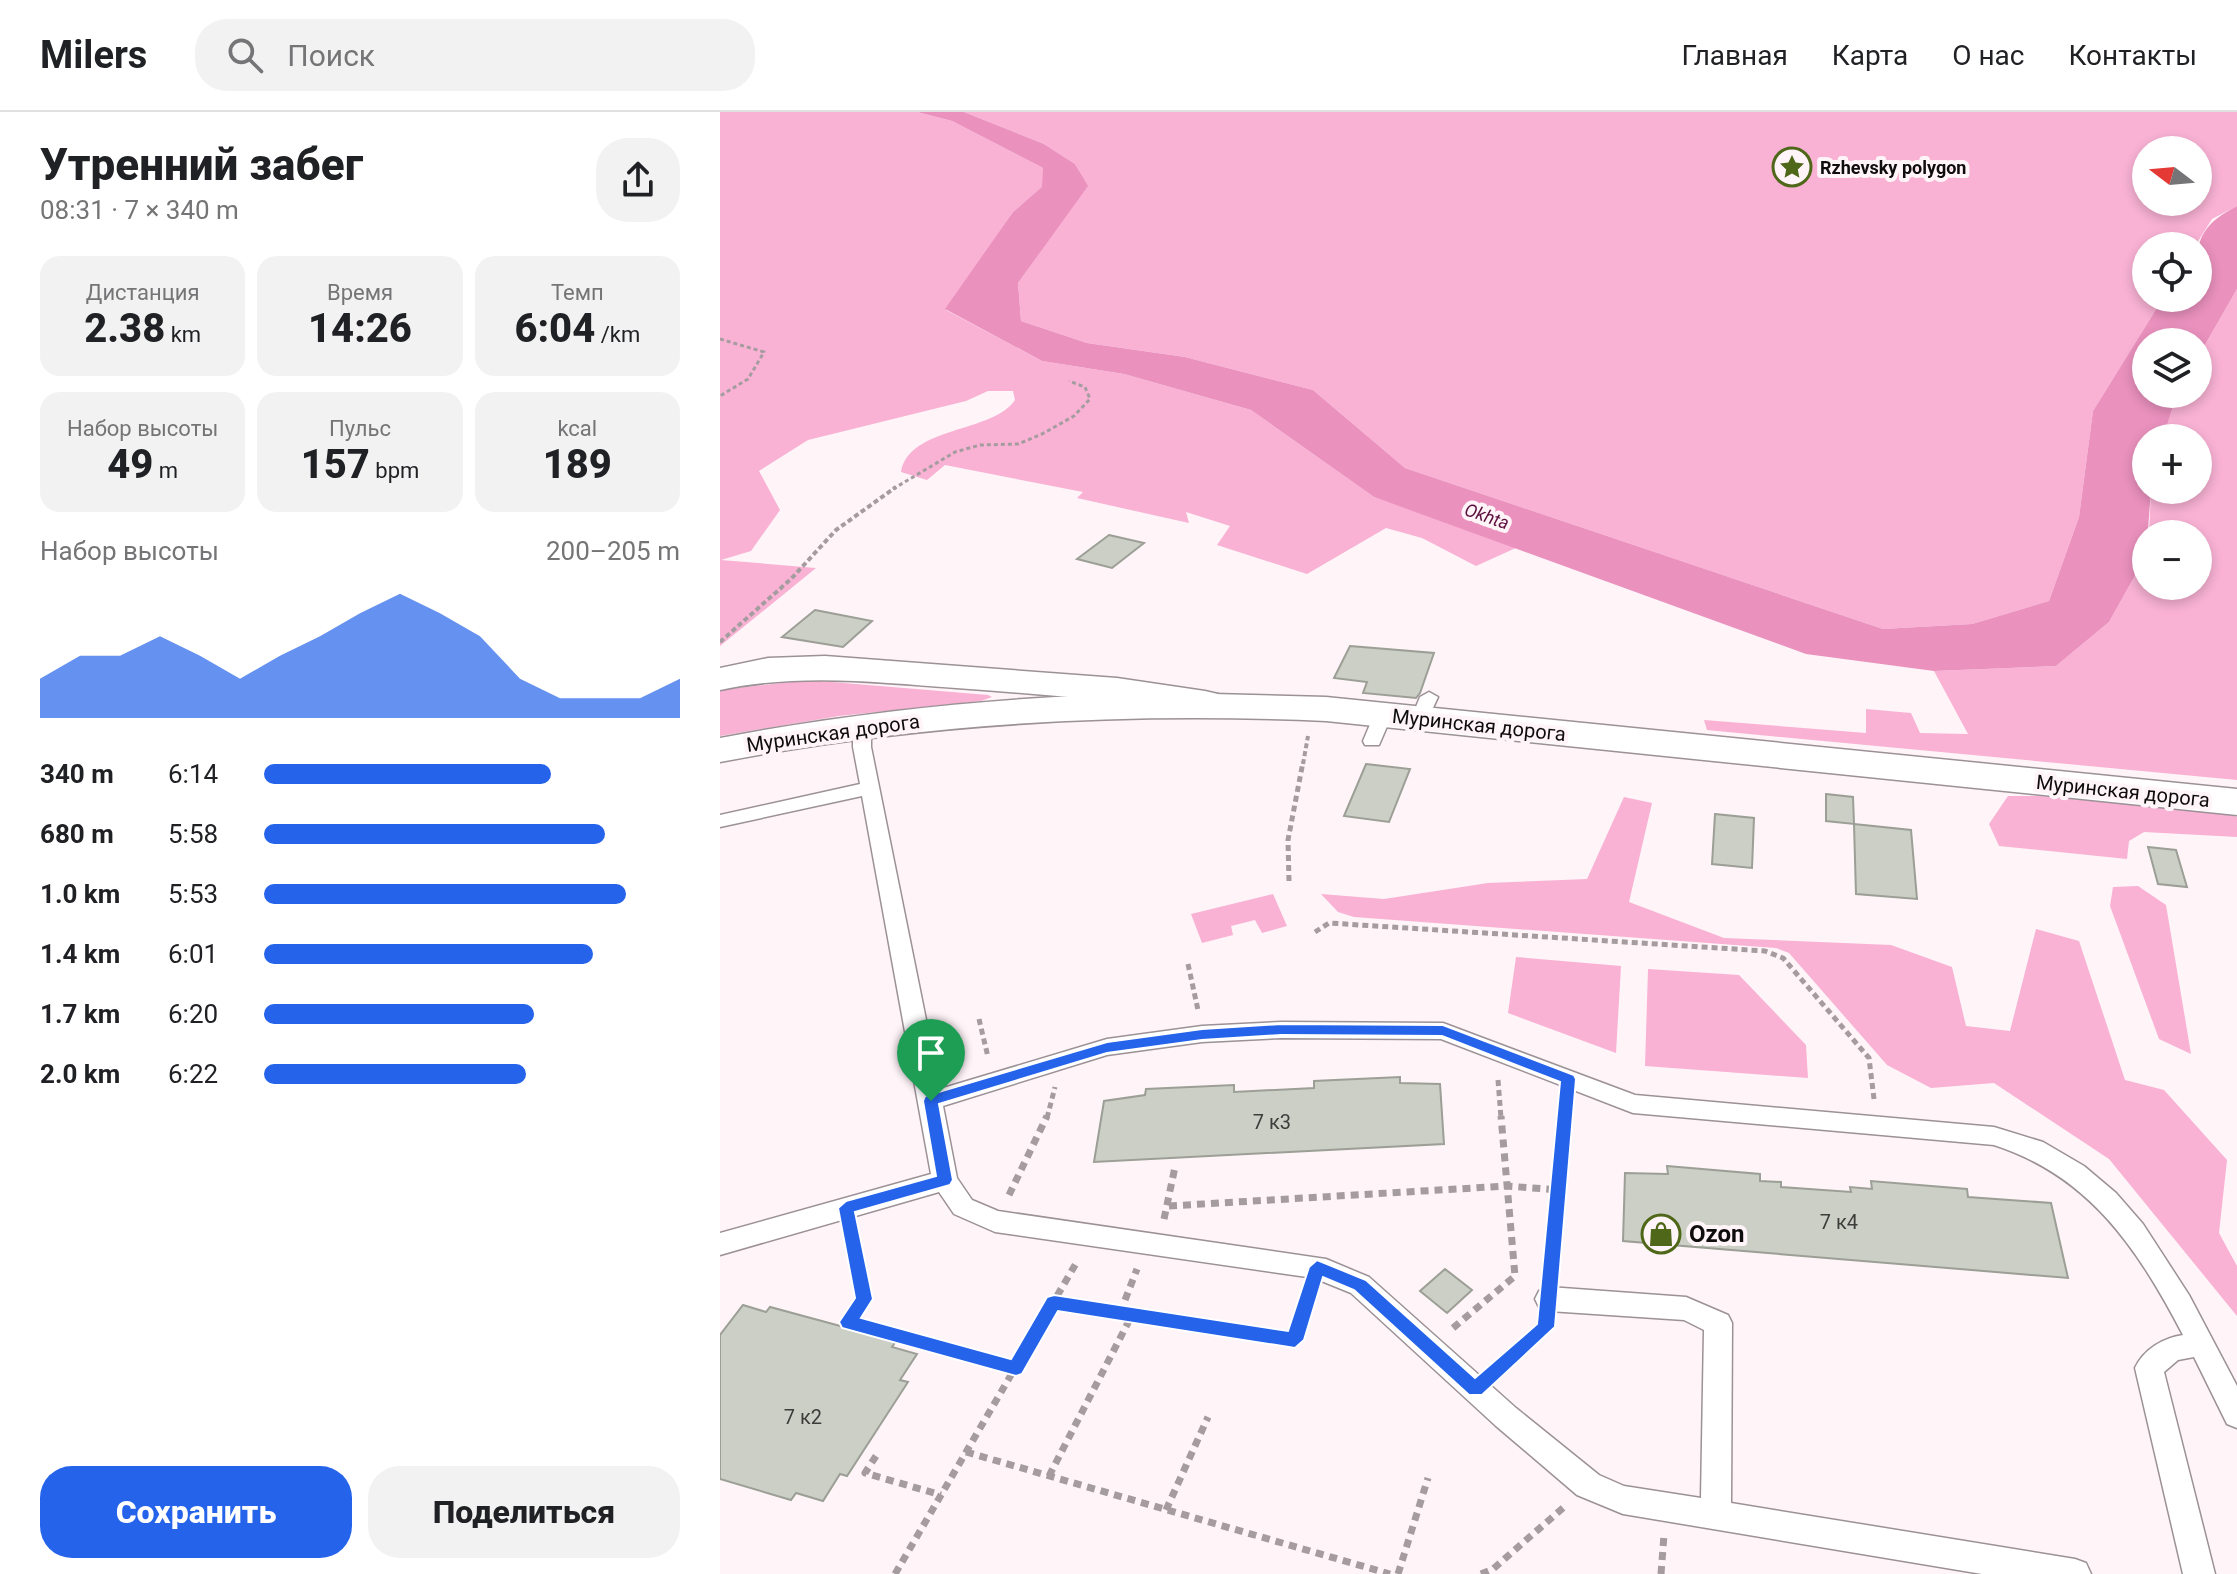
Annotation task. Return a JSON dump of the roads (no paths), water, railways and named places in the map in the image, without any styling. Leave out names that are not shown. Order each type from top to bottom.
[{"type":"street","points":[[720,679],[768,669],[825,667],[1117,689],[1215,703]]},
{"type":"street","name":"Муринская дорога","points":[[720,750],[862,726],[1033,710],[1215,703],[1401,718],[2237,802]]},
{"type":"lane","points":[[862,726],[862,747],[945,1180],[963,1207],[995,1221],[1317,1267],[1360,1285],[1588,1485],[1623,1500],[2075,1574]]},
{"type":"lane","points":[[720,821],[870,788]]},
{"type":"lane","points":[[931,1101],[1107,1047],[1202,1034],[1281,1030],[1443,1031],[1633,1104],[1994,1136],[2039,1151],[2078,1175],[2113,1206],[2139,1237],[2237,1415]]},
{"type":"lane","points":[[720,1244],[945,1180]]},
{"type":"lane","points":[[1549,1299],[1686,1309],[1718,1323],[1716,1515]]},
{"type":"lane","points":[[2199,1574],[2149,1368],[2171,1349],[2200,1344]]},
{"type":"water","name":"Okhta","points":[[917,112],[964,112],[1044,144],[1075,164],[1088,186],[1018,283],[1021,321],[1087,343],[1185,357],[1313,390],[1405,468],[1883,629],[1972,624],[2049,601],[2079,517],[2093,411],[2132,348],[2132,408],[2173,408],[2167,424],[2132,424],[2132,504],[2150,504],[2149,520],[2132,520],[2132,581],[2109,622],[2056,666],[1934,671],[1806,654],[1374,497],[1251,410],[1124,374],[1042,361],[945,309],[1013,212],[1042,187],[1043,168],[952,121]]},
{"type":"water","points":[[2237,206],[2237,289],[2212,333],[2212,328],[2144,328],[2154,312],[2212,312],[2212,232],[2205,232],[2222,215]]},
{"type":"place","name":"Rzhevsky polygon","points":[[1792,167]]},
{"type":"place","name":"Ozon","points":[[1661,1234]]}]
